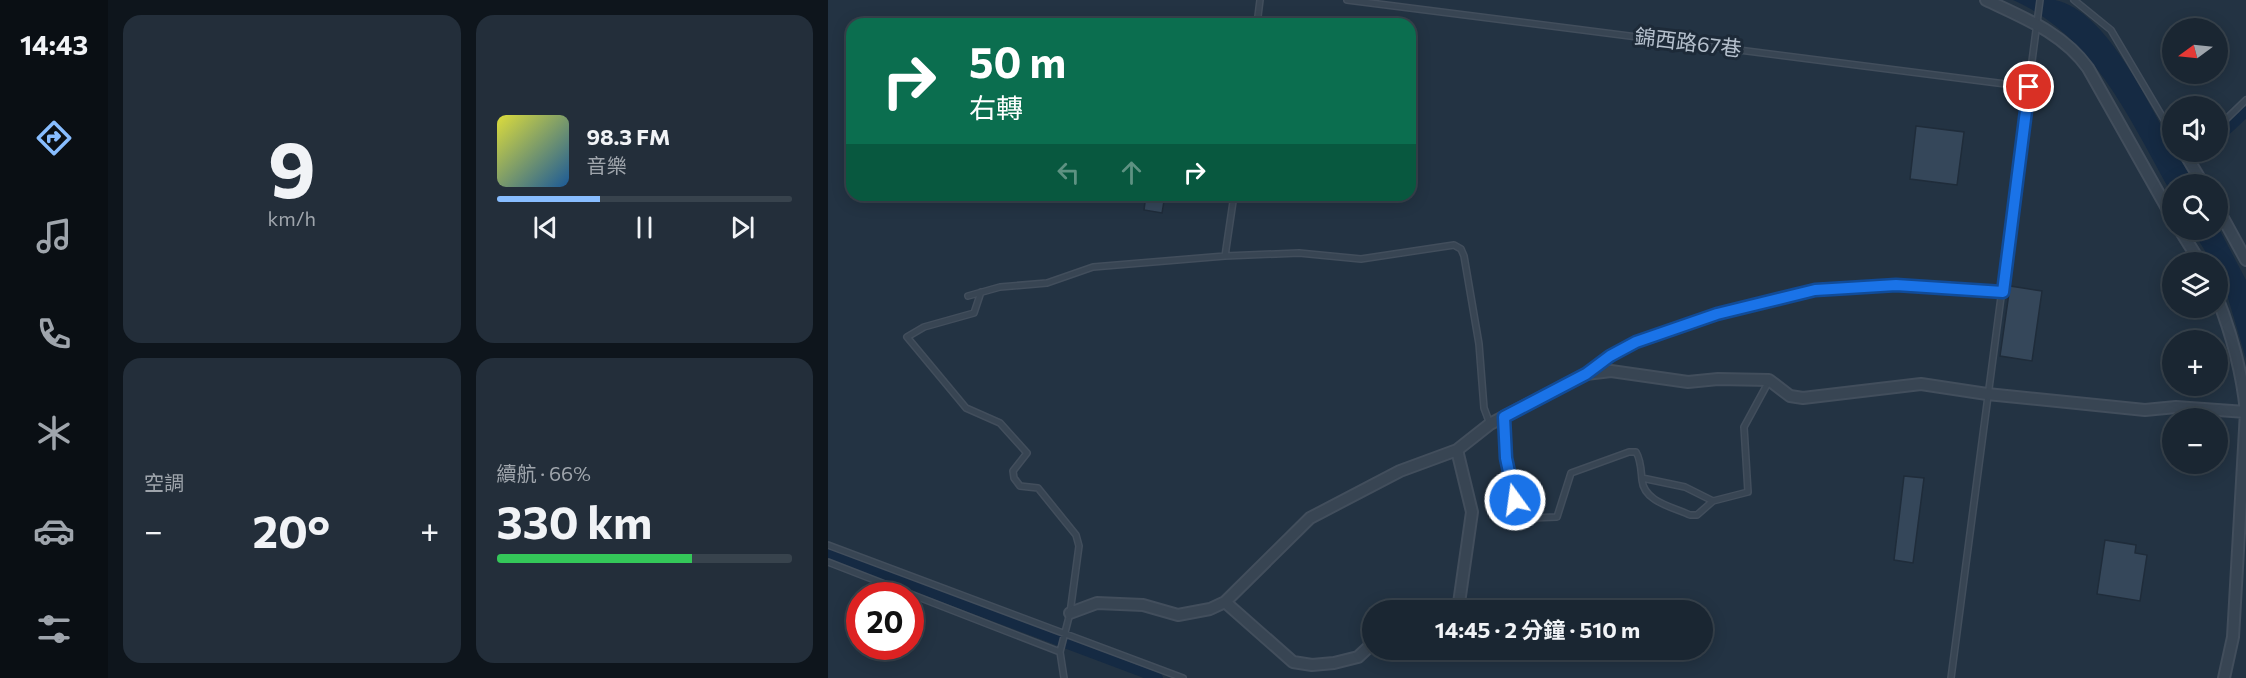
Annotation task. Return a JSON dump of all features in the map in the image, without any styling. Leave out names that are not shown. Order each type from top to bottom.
[{"type":"street","points":[[1986,0],[2035,23],[2074,50],[2088,68],[2162,199]]},
{"type":"street","points":[[2228,227],[2246,260]]},
{"type":"street","points":[[2224,678],[2233,638],[2246,412],[2243,378],[2234,340],[2225,318]]},
{"type":"street","points":[[1070,613],[1097,603],[1143,605],[1178,615],[1210,609],[1225,602],[1310,518],[1400,471],[1457,450],[1490,424],[1586,374],[1611,370],[1688,382],[1718,379],[1769,380],[1790,396],[1803,398],[1921,384],[1987,394],[2145,410],[2176,407],[2246,412]]},
{"type":"street","points":[[1457,450],[1472,512],[1459,600]]},
{"type":"street","points":[[1225,602],[1293,662],[1312,665],[1334,663],[1358,657],[1362,653]]},
{"type":"lane","points":[[1258,18],[1260,0]]},
{"type":"lane","name":"錦西路67巷","points":[[1347,0],[2029,87]]},
{"type":"lane","points":[[1952,678],[1987,394],[2003,292],[2029,87],[2035,23],[2040,0]]},
{"type":"lane","points":[[2074,0],[2111,30],[2162,116]]},
{"type":"lane","points":[[2228,117],[2246,100]]},
{"type":"lane","points":[[1225,255],[1233,201]]},
{"type":"lane","points":[[968,296],[1000,287],[1047,283],[1093,267],[1225,255],[1299,253],[1361,259],[1449,244],[1459,247],[1464,256],[1479,344],[1484,408],[1490,424]]},
{"type":"lane","points":[[1586,374],[1610,356],[1670,329],[1717,314],[1815,290],[1896,285],[2003,292]]},
{"type":"lane","points":[[981,292],[974,313],[924,327],[907,337],[966,408],[1000,423],[1027,453],[1012,471],[1014,478],[1020,486],[1038,488],[1076,535],[1079,546],[1070,613],[1063,633],[1060,652],[1065,678]]},
{"type":"lane","points":[[1504,417],[1509,480],[1515,500],[1530,518],[1557,517],[1569,477],[1577,468],[1629,452],[1636,452],[1640,458],[1644,490],[1648,496],[1690,515],[1697,515],[1713,501],[1748,492],[1744,427],[1769,380]]},
{"type":"lane","points":[[1642,478],[1685,487],[1713,501]]},
{"type":"lane","points":[[828,545],[1183,678]]},
{"type":"lane","points":[[828,562],[1060,652]]},
{"type":"water","points":[[2013,0],[2055,0],[2074,8],[2092,22],[2124,60],[2162,126],[2162,162],[2182,162],[2189,174],[2162,174],[2162,176],[2108,83],[2067,35],[2042,16]]},
{"type":"water","points":[[2198,240],[2225,240],[2246,280],[2246,359],[2228,298],[2228,252],[2206,252]]},
{"type":"building","points":[[1916,126],[1964,132],[1957,185],[1910,179]]},
{"type":"building","points":[[1145,201],[1164,201],[1162,213],[1144,210]]},
{"type":"building","points":[[2010,286],[2042,291],[2032,361],[2000,356]]},
{"type":"building","points":[[1904,476],[1924,478],[1913,563],[1894,560]]},
{"type":"building","points":[[2105,540],[2136,545],[2135,553],[2147,555],[2140,601],[2097,594]]},
{"type":"waterway","points":[[2228,129],[2246,112]]},
{"type":"waterway","points":[[828,554],[1158,678]]},
{"type":"route","points":[[1515,500],[1506,458],[1504,417],[1586,374],[1610,356],[1636,342],[1717,314],[1815,290],[1896,285],[2003,292],[2029,87]]}]
